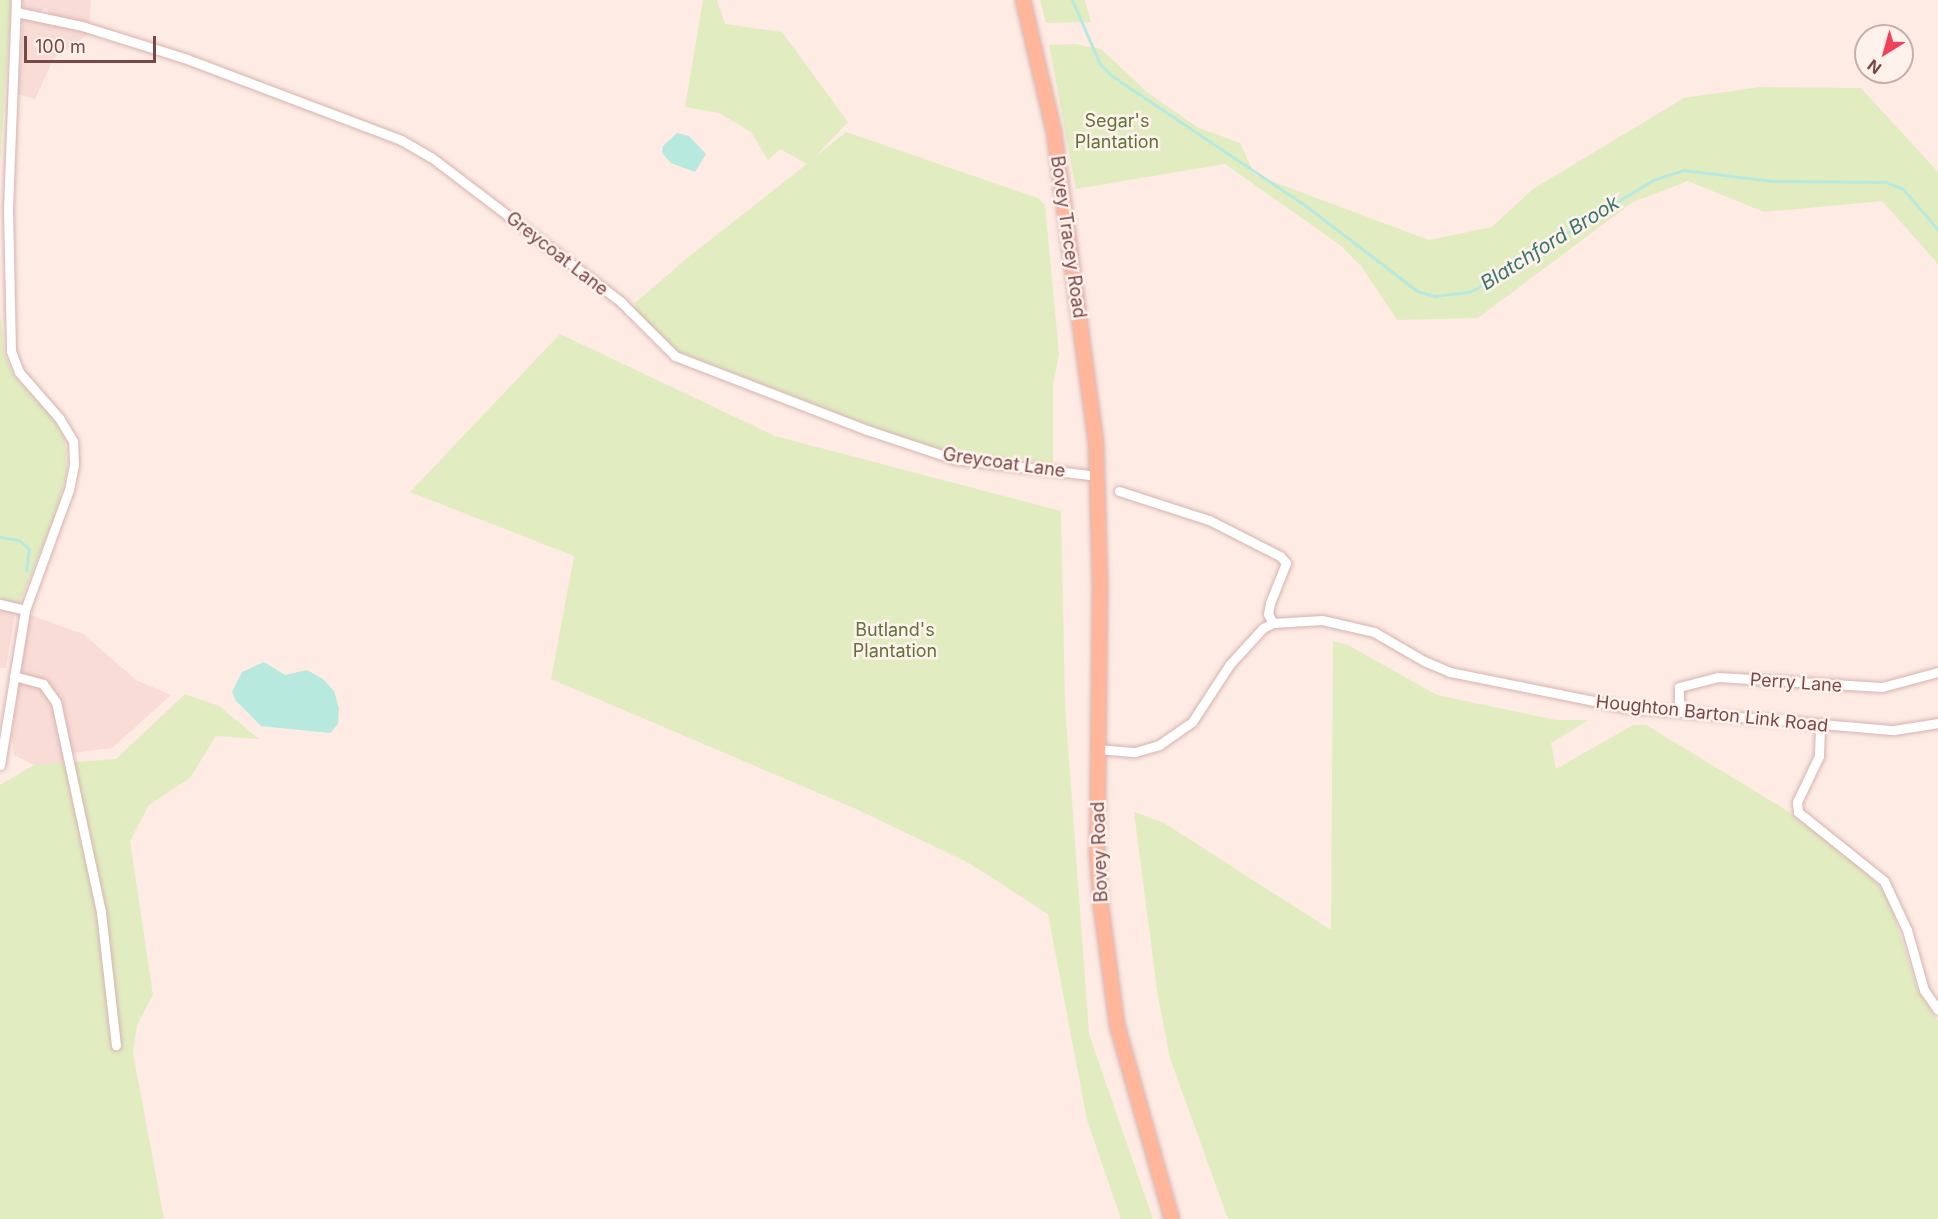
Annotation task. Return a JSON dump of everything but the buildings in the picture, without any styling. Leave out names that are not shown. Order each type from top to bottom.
[{"type":"main road","name":"Bovey Tracey Road","points":[[1023,0],[1054,132],[1098,476]]},
{"type":"main road","name":"Bovey Road","points":[[1098,476],[1097,853],[1117,1025],[1172,1219]]},
{"type":"street","points":[[0,765],[25,610],[69,490],[74,465],[73,441],[60,419],[19,372],[11,351],[8,209],[16,0]]},
{"type":"street","name":"Greycoat Lane","points":[[16,12],[82,26],[187,59],[377,130],[416,149],[621,302],[675,356],[867,430],[954,459],[1098,476]]},
{"type":"street","points":[[1098,749],[1116,753],[1159,745],[1192,722],[1230,664],[1263,628],[1273,623],[1268,614],[1270,603],[1286,563],[1280,556],[1209,520],[1119,491]]},
{"type":"street","points":[[0,604],[25,610]]},
{"type":"street","name":"Houghton Barton Link Road","points":[[1273,623],[1342,621],[1374,632],[1424,661],[1480,680],[1623,707],[1820,726],[1894,730],[1938,723]]},
{"type":"street","name":"Perry Lane","points":[[1679,712],[1679,687],[1718,677],[1882,687],[1938,672]]},
{"type":"street","points":[[14,676],[44,684],[56,702],[101,912],[116,1045]]},
{"type":"street","points":[[1820,726],[1819,756],[1797,802],[1798,812],[1884,881],[1907,930],[1924,990],[1938,1010]]},
{"type":"shaded area","points":[[22,0],[91,0],[89,25],[50,15],[46,8],[37,13],[24,8]]},
{"type":"shaded area","points":[[23,18],[91,33],[54,58],[35,99],[18,94]]},
{"type":"shaded area","points":[[0,609],[15,613],[6,668],[0,668]]},
{"type":"shaded area","points":[[30,615],[83,634],[136,680],[171,695],[112,748],[72,753],[75,765],[34,765],[14,755],[12,737],[20,670]]},
{"type":"green space","points":[[0,0],[11,0],[0,164]]},
{"type":"green space","points":[[703,0],[717,0],[725,24],[782,32],[848,122],[814,158],[846,132],[1038,198],[1045,205],[1059,354],[1053,385],[1053,464],[1010,458],[999,462],[912,442],[679,352],[636,312],[635,303],[686,259],[807,164],[780,149],[768,160],[751,132],[719,113],[685,107]]},
{"type":"green space","points":[[1040,0],[1085,0],[1091,22],[1046,23]]},
{"type":"green space","name":"Segar's Plantation","points":[[1075,44],[1101,49],[1147,92],[1197,127],[1240,143],[1255,175],[1429,240],[1492,227],[1533,189],[1684,98],[1760,87],[1861,88],[1938,172],[1938,264],[1882,201],[1764,212],[1688,181],[1633,202],[1478,318],[1397,320],[1361,266],[1340,245],[1225,164],[1076,189],[1049,45]]},
{"type":"green space","points":[[0,311],[5,356],[16,379],[51,415],[65,440],[67,472],[55,516],[19,604],[0,599]]},
{"type":"green space","name":"Butland's Plantation","points":[[560,334],[775,436],[1061,511],[1065,705],[1089,1034],[1153,1219],[1121,1219],[1087,1120],[1048,914],[967,862],[856,809],[551,679],[574,556],[410,492]]},
{"type":"green space","points":[[1333,641],[1348,645],[1437,695],[1556,720],[1589,720],[1551,743],[1556,769],[1633,725],[1646,725],[1783,808],[1861,866],[1888,896],[1918,991],[1938,1021],[1938,1219],[1228,1219],[1170,1058],[1158,997],[1134,812],[1164,823],[1331,930]]},
{"type":"green space","points":[[185,694],[219,706],[259,739],[216,736],[190,778],[149,805],[130,841],[153,995],[137,1025],[133,1053],[164,1219],[0,1219],[0,785],[34,765],[116,759]]},
{"type":"water","points":[[677,133],[689,136],[706,154],[695,172],[671,163],[662,153],[663,146]]},
{"type":"water","points":[[264,662],[285,675],[307,670],[323,679],[334,691],[339,708],[338,724],[330,733],[261,726],[236,701],[232,692],[242,672]]},
{"type":"waterway","name":"Blatchford Brook","points":[[1072,0],[1100,64],[1112,76],[1306,206],[1417,291],[1435,296],[1470,292],[1653,180],[1683,170],[1772,181],[1886,182],[1903,189],[1938,230]]},
{"type":"waterway","points":[[0,537],[19,540],[29,549],[26,571]]}]
